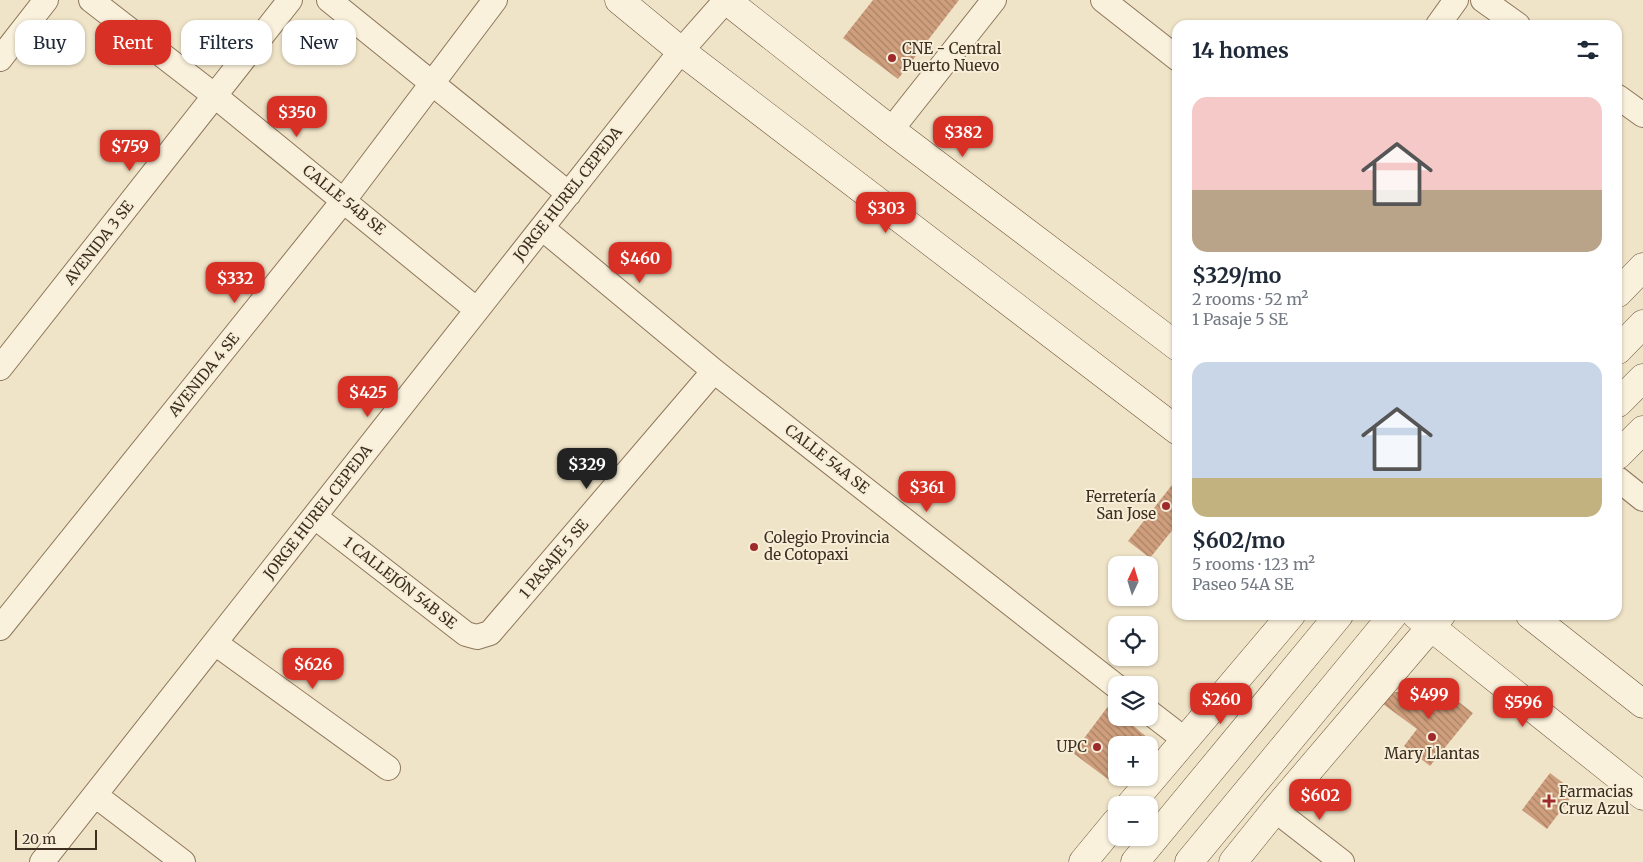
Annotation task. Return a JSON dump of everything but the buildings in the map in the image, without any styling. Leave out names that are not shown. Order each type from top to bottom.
[{"type":"main road","points":[[726,0],[891,130],[1172,342]]},
{"type":"main road","points":[[622,1],[681,51],[1172,426]]},
{"type":"main road","points":[[1622,346],[1643,324]]},
{"type":"main road","points":[[1622,399],[1643,378]]},
{"type":"main road","points":[[1622,451],[1643,430]]},
{"type":"main road","points":[[1137,796],[1287,620]]},
{"type":"main road","points":[[1134,862],[1335,620]]},
{"type":"main road","points":[[1189,862],[1388,620]]},
{"type":"main road","points":[[1233,862],[1428,620]]},
{"type":"main road","points":[[1430,620],[1643,796]]},
{"type":"main road","points":[[1536,620],[1643,704]]},
{"type":"main road","points":[[1083,862],[1108,832]]},
{"type":"street","points":[[0,59],[46,0]]},
{"type":"street","name":"CALLE 54B SE","points":[[90,0],[215,96],[477,310]]},
{"type":"street","name":"AVENIDA 3 SE","points":[[0,368],[290,0]]},
{"type":"street","points":[[329,0],[433,82],[569,194]]},
{"type":"street","name":"AVENIDA 4 SE","points":[[0,628],[344,200],[495,0]]},
{"type":"street","name":"JORGE HUREL CEPEDA","points":[[42,862],[681,51],[726,0]]},
{"type":"street","points":[[891,130],[994,0]]},
{"type":"street","points":[[1103,0],[1172,54]]},
{"type":"street","points":[[1442,20],[1456,0]]},
{"type":"street","points":[[1483,0],[1511,20]]},
{"type":"street","points":[[1622,100],[1643,115]]},
{"type":"street","name":"CALLE 54A SE","points":[[542,228],[714,371],[1108,680]]},
{"type":"street","name":"1 PASAJE 5 SE","points":[[490,634],[714,371]]},
{"type":"street","points":[[1622,482],[1643,500]]},
{"type":"street","name":"1 CALLEJÓN 54B SE","points":[[315,517],[466,634],[477,637],[490,634]]},
{"type":"street","points":[[215,643],[388,768]]},
{"type":"street","points":[[1158,719],[1184,739]]},
{"type":"street","points":[[95,795],[183,862]]},
{"type":"street","points":[[1275,810],[1342,862]]},
{"type":"place","name":"CNE - Central Puerto Nuevo","points":[[892,58]]},
{"type":"place","name":"Ferretería San Jose","points":[[1166,506]]},
{"type":"place","name":"Colegio Provincia de Cotopaxi","points":[[754,547]]},
{"type":"place","name":"Mary Llantas","points":[[1432,737]]},
{"type":"place","name":"UPC","points":[[1097,747]]},
{"type":"place","name":"Farmacias Cruz Azul","points":[[1549,801]]}]
